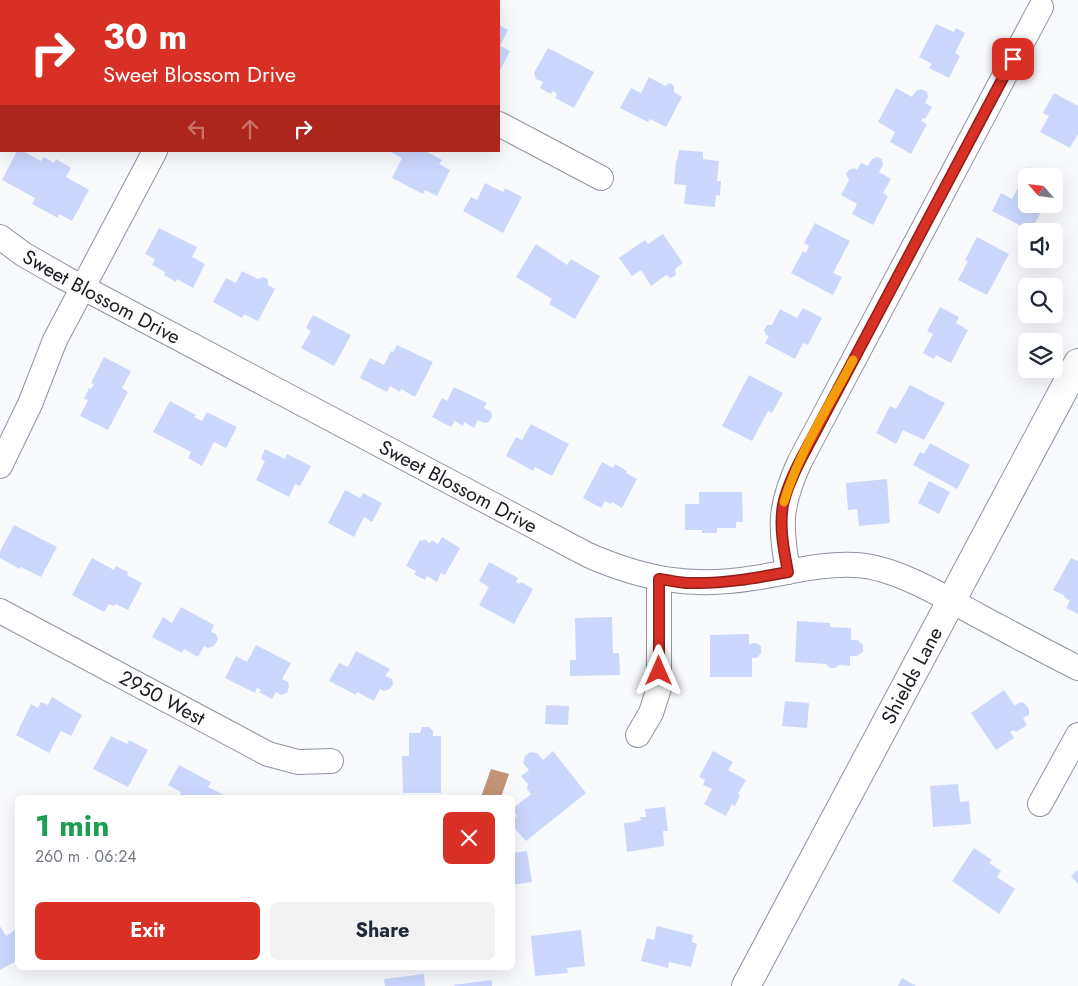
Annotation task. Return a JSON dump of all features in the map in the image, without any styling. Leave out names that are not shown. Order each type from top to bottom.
[{"type":"main road","name":"Shields Lane","points":[[746,986],[1078,363]]},
{"type":"street","points":[[788,572],[782,528],[783,506],[790,483],[1041,7]]},
{"type":"street","points":[[500,125],[600,178]]},
{"type":"street","points":[[0,466],[30,404],[55,340],[154,152]]},
{"type":"street","name":"Sweet Blossom Drive","points":[[0,236],[23,254],[82,287],[588,555],[611,565],[659,579],[689,583],[753,579],[822,567],[856,565],[892,572],[924,586],[1078,668]]},
{"type":"street","points":[[638,735],[651,713],[659,688],[659,579]]},
{"type":"street","name":"2950 West","points":[[0,611],[268,754],[298,762],[331,761]]},
{"type":"street","points":[[1040,804],[1078,735]]},
{"type":"shaded area","points":[[491,769],[509,774],[502,795],[482,795]]},
{"type":"building","points":[[936,24],[954,32],[956,28],[965,33],[955,53],[960,56],[949,78],[929,68],[932,64],[919,57]]},
{"type":"building","points":[[500,26],[508,30],[500,46]]},
{"type":"building","points":[[500,46],[510,51],[500,70]]},
{"type":"building","points":[[548,48],[594,72],[574,108],[555,98],[557,94],[553,91],[551,94],[540,88],[543,82],[536,79],[534,73]]},
{"type":"building","points":[[649,77],[665,86],[670,83],[674,86],[674,92],[682,97],[666,127],[650,119],[648,122],[620,108],[631,88],[641,93]]},
{"type":"building","points":[[896,88],[912,97],[916,91],[921,89],[927,92],[928,97],[925,103],[932,107],[925,119],[923,118],[921,121],[927,124],[911,154],[890,142],[895,132],[878,122]]},
{"type":"building","points":[[1054,93],[1078,106],[1078,134],[1070,148],[1040,132],[1049,116],[1043,113]]},
{"type":"building","points":[[679,150],[703,152],[703,159],[719,161],[717,181],[721,181],[720,196],[716,195],[715,207],[684,204],[686,185],[674,184]]},
{"type":"building","points":[[16,152],[25,152],[41,161],[44,157],[54,163],[56,159],[71,168],[66,177],[89,190],[72,221],[59,214],[58,218],[32,204],[35,198],[2,180]]},
{"type":"building","points":[[391,152],[427,152],[442,160],[439,164],[450,170],[437,196],[425,190],[423,194],[392,178],[402,158]]},
{"type":"building","points":[[877,157],[882,159],[883,165],[879,172],[891,179],[883,193],[888,196],[873,225],[852,214],[857,204],[841,195],[849,180],[846,174],[849,170],[854,168],[857,170],[861,163],[868,166],[872,159]]},
{"type":"building","points":[[485,183],[503,192],[505,188],[522,197],[503,233],[463,211],[471,197],[477,200]]},
{"type":"building","points":[[1018,188],[1018,213],[1040,213],[1035,223],[1018,224],[992,211],[1001,193],[1012,199]]},
{"type":"building","points":[[815,223],[850,241],[833,273],[842,277],[833,295],[791,273],[803,251],[806,253],[809,246],[804,243]]},
{"type":"building","points":[[159,228],[197,247],[192,257],[205,264],[193,288],[177,279],[176,282],[164,275],[165,272],[152,265],[155,259],[145,254]]},
{"type":"building","points":[[663,234],[683,263],[675,269],[676,275],[671,278],[666,275],[651,286],[641,270],[632,276],[619,258],[645,240],[648,244]]},
{"type":"building","points":[[977,237],[1009,254],[987,295],[958,280],[968,261],[965,260]]},
{"type":"building","points":[[536,244],[567,265],[571,259],[600,276],[575,319],[549,304],[552,299],[516,277]]},
{"type":"building","points":[[242,271],[258,279],[263,277],[268,279],[268,285],[275,289],[258,321],[244,314],[242,318],[213,302],[226,278],[236,283]]},
{"type":"building","points":[[940,307],[959,317],[956,323],[968,330],[951,363],[936,355],[934,359],[923,353],[933,334],[927,331]]},
{"type":"building","points":[[803,308],[822,318],[808,345],[803,343],[795,359],[765,343],[769,336],[766,335],[764,330],[767,325],[772,325],[780,309],[797,318]]},
{"type":"building","points":[[313,315],[351,335],[334,366],[301,348],[311,331],[306,328]]},
{"type":"building","points":[[397,345],[433,362],[415,397],[401,389],[400,392],[390,386],[387,392],[360,378],[370,358],[384,365],[391,351],[393,352]]},
{"type":"building","points":[[104,357],[131,371],[122,388],[128,392],[108,430],[80,416],[88,400],[84,399],[89,388],[91,389],[94,384],[91,383]]},
{"type":"building","points":[[749,375],[783,393],[772,413],[768,411],[752,441],[722,426]]},
{"type":"building","points":[[910,385],[945,403],[924,440],[903,430],[896,444],[876,433],[890,406],[896,409]]},
{"type":"building","points":[[454,387],[487,403],[484,408],[491,412],[492,416],[489,422],[484,423],[478,420],[474,428],[464,422],[463,426],[455,421],[451,427],[432,417],[442,398],[447,401]]},
{"type":"building","points":[[170,401],[196,415],[194,417],[202,421],[207,412],[237,427],[226,448],[214,442],[202,466],[188,458],[191,452],[153,432]]},
{"type":"building","points":[[531,424],[569,444],[552,476],[535,467],[533,471],[506,456],[516,437],[522,440]]},
{"type":"building","points":[[930,443],[970,465],[957,489],[913,465],[920,452],[924,454]]},
{"type":"building","points":[[265,449],[285,459],[287,454],[311,466],[300,486],[295,484],[289,497],[256,480],[265,461],[261,459]]},
{"type":"building","points":[[602,462],[613,468],[615,464],[637,479],[622,508],[612,502],[611,504],[605,501],[601,508],[583,498]]},
{"type":"building","points":[[887,479],[890,523],[859,526],[857,509],[848,510],[846,483]]},
{"type":"building","points":[[929,481],[950,492],[939,514],[918,503]]},
{"type":"building","points":[[345,490],[360,498],[363,493],[382,503],[372,522],[364,517],[354,537],[328,523]]},
{"type":"building","points":[[699,492],[742,492],[743,522],[736,522],[736,528],[717,528],[717,533],[702,533],[702,530],[685,530],[685,504],[699,504]]},
{"type":"building","points":[[14,525],[57,547],[41,577],[21,567],[20,569],[0,558],[0,551]]},
{"type":"building","points":[[442,537],[460,548],[445,575],[441,573],[437,582],[427,576],[425,580],[414,574],[416,571],[406,566],[420,540],[423,541],[424,539],[430,543],[432,540],[438,544]]},
{"type":"building","points":[[92,558],[114,570],[116,566],[128,572],[127,575],[142,583],[128,610],[116,604],[114,606],[109,604],[104,612],[72,595]]},
{"type":"building","points":[[1071,558],[1078,561],[1078,614],[1066,608],[1070,601],[1065,596],[1053,590]]},
{"type":"building","points":[[489,562],[518,578],[516,582],[520,584],[521,582],[533,589],[514,624],[479,605],[489,587],[479,581]]},
{"type":"building","points":[[181,607],[214,625],[211,632],[216,634],[218,639],[214,646],[208,648],[204,646],[198,657],[184,649],[182,653],[152,637],[163,617],[172,623]]},
{"type":"building","points":[[612,617],[613,653],[619,653],[620,675],[570,676],[570,660],[576,660],[575,618]]},
{"type":"building","points":[[797,621],[830,623],[830,627],[851,628],[851,640],[858,640],[863,645],[863,652],[857,656],[850,656],[850,666],[839,665],[835,668],[830,668],[826,664],[795,662]]},
{"type":"building","points":[[749,634],[749,644],[756,643],[761,646],[761,653],[757,658],[752,658],[752,677],[710,677],[710,635]]},
{"type":"building","points":[[256,645],[291,663],[282,679],[288,682],[287,693],[281,695],[276,692],[272,699],[259,692],[261,690],[257,688],[255,693],[225,678],[236,656],[247,662]]},
{"type":"building","points":[[356,651],[390,669],[385,676],[392,679],[393,684],[390,689],[384,691],[380,689],[374,701],[357,692],[356,695],[329,681],[339,663],[348,667]]},
{"type":"building","points":[[1004,690],[1015,706],[1020,702],[1024,703],[1029,709],[1029,715],[1023,718],[1027,725],[1016,732],[1014,730],[1010,732],[1014,738],[996,750],[971,713]]},
{"type":"building","points":[[52,697],[82,715],[71,736],[61,731],[49,753],[16,735],[31,704],[38,708],[41,702],[48,705]]},
{"type":"building","points":[[785,701],[809,703],[807,728],[782,726]]},
{"type":"building","points":[[546,705],[569,706],[568,725],[545,724]]},
{"type":"building","points":[[422,727],[429,727],[433,731],[433,736],[441,736],[441,793],[403,793],[402,756],[409,756],[409,733],[420,733]]},
{"type":"building","points":[[111,736],[127,744],[129,740],[148,750],[128,787],[93,769]]},
{"type":"building","points":[[553,751],[586,793],[526,841],[515,828],[515,818],[517,816],[515,807],[531,794],[527,789],[528,784],[521,776],[529,770],[523,763],[525,756],[530,752],[537,753],[543,760]]},
{"type":"building","points":[[713,751],[733,762],[728,770],[746,780],[738,794],[740,795],[735,806],[732,804],[726,816],[704,804],[712,789],[703,785],[705,780],[699,777]]},
{"type":"building","points":[[179,765],[211,782],[208,787],[224,795],[180,795],[181,792],[168,785]]},
{"type":"building","points":[[958,784],[960,802],[969,801],[971,824],[933,827],[930,786]]},
{"type":"building","points":[[665,807],[668,831],[663,831],[664,846],[627,852],[624,823],[634,822],[641,820],[640,817],[646,817],[645,809]]},
{"type":"building","points":[[974,848],[992,860],[989,863],[1001,871],[997,877],[1015,889],[999,914],[952,881]]},
{"type":"building","points":[[527,851],[532,882],[515,885],[515,853]]},
{"type":"building","points":[[1078,870],[1078,884],[1071,876]]},
{"type":"building","points":[[0,926],[6,936],[15,930],[15,962],[0,970]]},
{"type":"building","points":[[657,926],[693,935],[692,942],[697,944],[691,967],[669,962],[668,968],[641,961],[647,938],[654,940]]},
{"type":"building","points":[[581,930],[585,966],[567,968],[568,973],[535,976],[531,936]]},
{"type":"building","points":[[424,974],[425,986],[385,986],[384,979]]},
{"type":"building","points":[[902,978],[916,986],[898,986]]},
{"type":"building","points":[[492,980],[492,986],[454,986],[454,985]]},
{"type":"slow traffic","points":[[784,502],[800,461],[853,360]]},
{"type":"route","points":[[659,671],[659,579],[689,583],[720,582],[753,579],[788,572],[782,528],[783,506],[790,483],[1013,59]]}]
